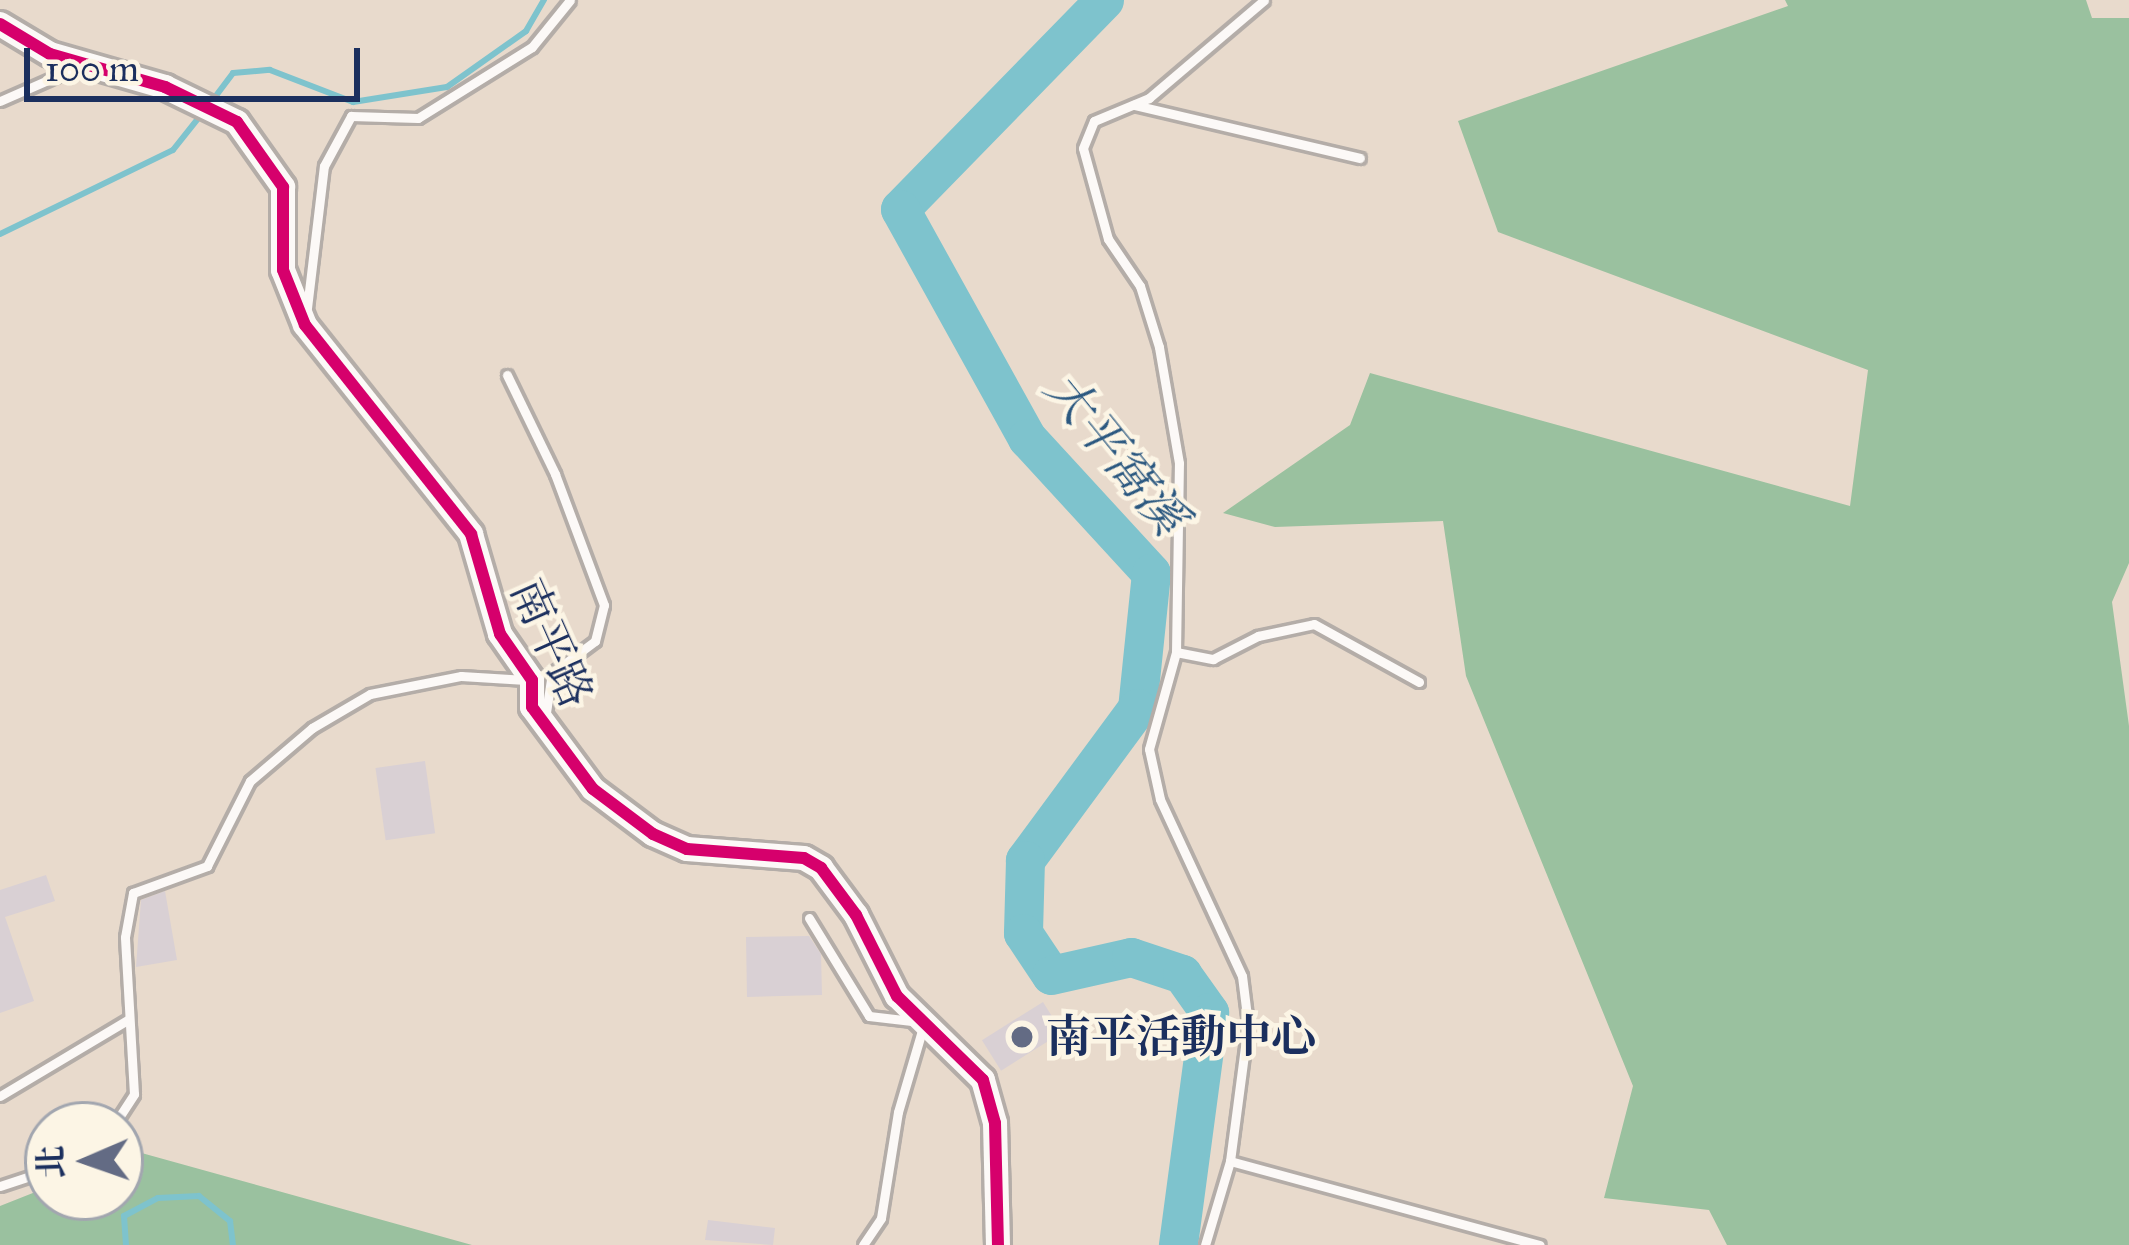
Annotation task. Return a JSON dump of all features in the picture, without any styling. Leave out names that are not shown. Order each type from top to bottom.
[{"type":"street","points":[[0,24],[86,64]]},
{"type":"street","name":"南平路","points":[[86,64],[165,87],[237,122],[284,187],[283,270],[304,325],[471,534],[500,634],[532,680],[532,707],[593,789],[653,834],[687,849],[804,858],[821,868],[856,915],[897,996],[983,1080],[995,1124],[998,1245]]},
{"type":"lane","points":[[304,325],[324,166],[351,116],[418,118],[532,46],[570,0]]},
{"type":"lane","points":[[1205,1245],[1230,1161],[1244,1088],[1242,976],[1160,799],[1149,749],[1175,652],[1179,463],[1159,347],[1141,286],[1102,222],[1083,148],[1094,121],[1134,105],[1264,0]]},
{"type":"lane","points":[[0,101],[86,64]]},
{"type":"lane","points":[[1134,105],[1360,158]]},
{"type":"lane","points":[[506,375],[555,474],[604,605],[595,640],[552,673],[545,724]]},
{"type":"lane","points":[[1175,652],[1213,659],[1258,636],[1314,624],[1419,682]]},
{"type":"lane","points":[[129,1101],[134,1094],[124,937],[133,893],[207,866],[250,781],[297,741],[370,694],[405,682],[532,680]]},
{"type":"lane","points":[[809,918],[869,1016],[924,1022],[898,1112],[881,1218],[863,1245]]},
{"type":"lane","points":[[0,1096],[129,1019]]},
{"type":"lane","points":[[1230,1161],[1540,1245]]},
{"type":"green space","points":[[1785,0],[2086,0],[2092,18],[2129,18],[2129,563],[2112,602],[2129,726],[2129,1245],[1727,1245],[1709,1210],[1604,1198],[1633,1086],[1466,676],[1443,521],[1275,527],[1223,513],[1350,425],[1370,373],[1850,506],[1868,370],[1498,232],[1458,121],[1788,6]]},
{"type":"green space","points":[[144,1154],[472,1245],[0,1245],[0,1206],[24,1196],[24,1221],[144,1221]]},
{"type":"building","points":[[425,761],[435,833],[386,840],[375,768]]},
{"type":"building","points":[[46,875],[55,901],[5,917],[34,1001],[0,1013],[0,890]]},
{"type":"building","points":[[165,891],[177,960],[136,967],[141,900]]},
{"type":"building","points":[[809,936],[821,954],[822,995],[747,997],[746,937]]},
{"type":"building","name":"南平活動中心","points":[[1043,1002],[1062,1033],[1001,1071],[982,1040]]},
{"type":"building","points":[[708,1220],[775,1228],[773,1245],[705,1240]]},
{"type":"waterway","points":[[212,101],[233,73],[270,70],[353,102],[447,87],[526,31],[544,0]]},
{"type":"waterway","name":"大平窩溪","points":[[1104,0],[900,209],[1027,438],[1151,573],[1137,708],[1025,860],[1023,933],[1051,975],[1131,957],[1182,974],[1209,1012],[1178,1245]]},
{"type":"waterway","points":[[0,234],[173,150],[204,111]]},
{"type":"waterway","points":[[126,1245],[124,1216],[158,1198],[199,1196],[230,1221],[233,1245]]},
{"type":"cycle path","points":[[0,24],[50,54],[165,87],[237,122],[283,187],[283,270],[305,325],[471,534],[500,634],[532,680],[532,707],[593,789],[653,834],[687,849],[804,858],[821,868],[856,915],[897,996],[983,1080],[995,1123],[998,1245]]},
{"type":"place","name":"南平活動中心","points":[[1022,1037]]}]
